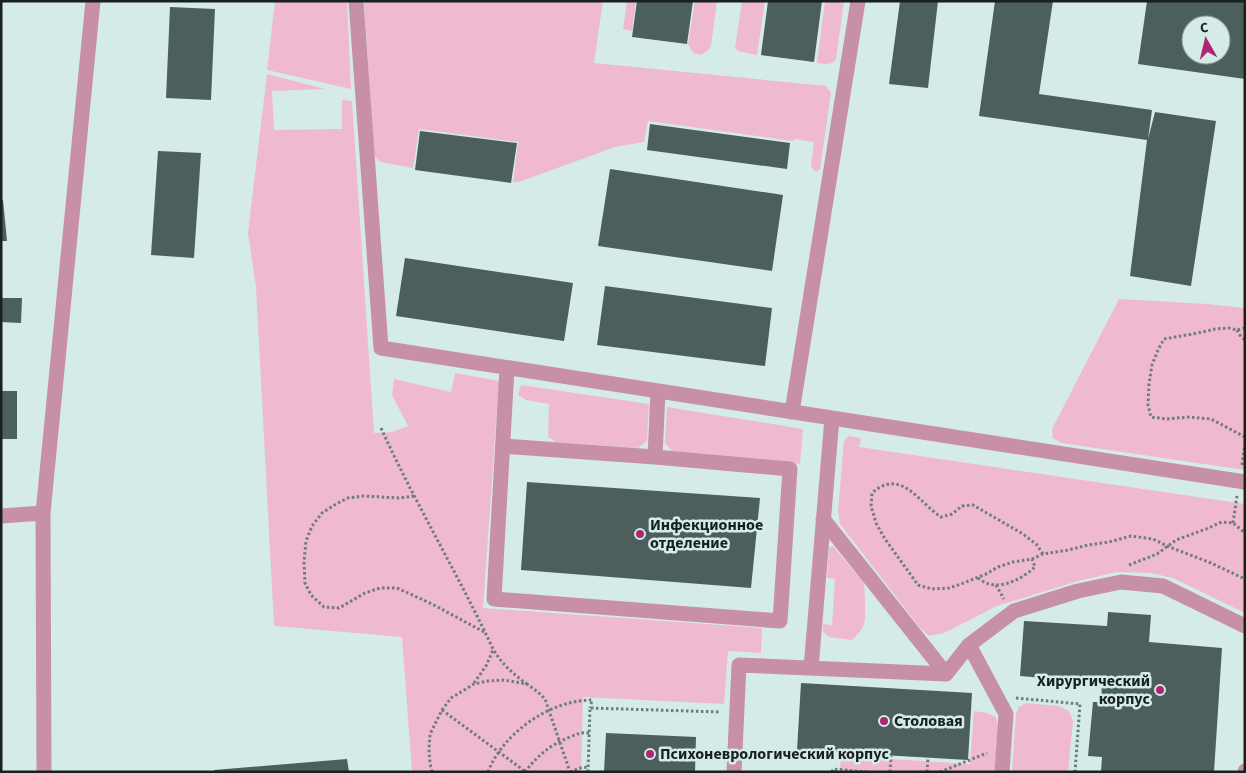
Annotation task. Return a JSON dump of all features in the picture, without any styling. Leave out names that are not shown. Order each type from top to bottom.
[{"type":"street","points":[[44,772],[43,513],[93,1]]},
{"type":"street","points":[[356,1],[381,348],[1242,482]]},
{"type":"street","points":[[792,412],[858,1]]},
{"type":"street","points":[[503,446],[790,469],[780,621],[494,599],[507,368]]},
{"type":"street","points":[[655,457],[658,391]]},
{"type":"street","points":[[811,668],[832,418]]},
{"type":"street","points":[[1,516],[43,513]]},
{"type":"street","points":[[823,519],[946,674]]},
{"type":"street","points":[[946,674],[969,645],[1014,611],[1078,591],[1121,582],[1163,586],[1245,626]]},
{"type":"street","points":[[969,645],[1006,714],[1002,772]]},
{"type":"street","points":[[734,772],[739,665],[946,674]]},
{"type":"path","points":[[1245,328],[1237,330],[1229,328],[1214,329],[1164,339],[1152,365],[1148,405],[1151,417],[1211,419],[1245,437]]},
{"type":"path","points":[[1237,330],[1241,338],[1245,340]]},
{"type":"path","points":[[381,428],[414,496],[500,661],[512,673],[538,692],[550,709],[570,772],[580,768],[588,769],[590,708],[592,700],[578,700],[550,709],[536,718],[510,738],[499,752],[488,772]]},
{"type":"path","points":[[1233,523],[1242,482]]},
{"type":"path","points":[[1043,554],[1037,544],[1023,534],[973,505],[962,506],[952,514],[941,518],[907,488],[892,484],[880,486],[872,494],[871,506],[876,523],[885,539],[918,585],[932,589],[950,588],[978,578],[998,567],[1032,559],[1043,554],[1132,536],[1152,539],[1245,579]]},
{"type":"path","points":[[414,496],[399,498],[364,496],[348,498],[322,513],[312,526],[306,541],[305,583],[311,595],[324,607],[339,608],[365,593],[380,588],[397,588],[432,604],[486,633]]},
{"type":"path","points":[[1121,582],[1123,568],[1157,554],[1176,540],[1222,522],[1233,523],[1245,533]]},
{"type":"path","points":[[978,578],[986,584],[996,585],[1016,580],[1026,575],[1035,567],[1032,559]]},
{"type":"path","points":[[474,684],[486,666],[493,649]]},
{"type":"path","points":[[432,772],[429,750],[430,734],[442,710],[451,698],[474,684],[488,681],[504,680],[526,684]]},
{"type":"path","points":[[997,697],[1080,704],[1075,772]]},
{"type":"path","points":[[590,708],[736,712]]},
{"type":"path","points":[[442,710],[525,772],[534,760],[559,740],[582,732],[590,733]]},
{"type":"path","points":[[940,772],[1004,746]]},
{"type":"path","points":[[890,772],[891,756]]},
{"type":"path","points":[[927,772],[928,758]]},
{"type":"path","points":[[832,772],[833,769],[867,772]]},
{"type":"shaded area","points":[[275,1],[347,1],[351,89],[267,70]]},
{"type":"shaded area","points":[[364,1],[603,1],[594,63],[826,86],[831,93],[820,169],[816,172],[811,167],[814,142],[795,139],[793,141],[648,121],[644,142],[615,147],[519,182],[513,182],[518,142],[419,129],[413,168],[380,162],[374,155]]},
{"type":"shaded area","points":[[627,1],[636,1],[632,31],[623,29]]},
{"type":"shaded area","points":[[695,1],[717,1],[711,46],[701,55],[693,53],[688,44]]},
{"type":"shaded area","points":[[742,1],[765,1],[757,55],[738,51],[735,48]]},
{"type":"shaded area","points":[[825,1],[844,1],[836,59],[828,64],[817,63]]},
{"type":"shaded area","points":[[267,74],[325,89],[272,91],[274,130],[342,129],[342,100],[352,101],[374,433],[392,432],[408,426],[392,395],[394,379],[451,392],[455,373],[499,381],[483,608],[762,628],[761,653],[728,651],[724,704],[583,697],[581,772],[412,772],[402,637],[274,626],[256,287],[248,233]]},
{"type":"shaded area","points":[[1119,299],[1245,308],[1245,470],[1061,443],[1053,438],[1052,429]]},
{"type":"shaded area","points":[[521,385],[649,404],[647,441],[638,448],[556,442],[548,437],[549,404],[526,400],[518,395]]},
{"type":"shaded area","points":[[667,407],[803,429],[800,464],[672,451],[665,443]]},
{"type":"shaded area","points":[[849,436],[861,438],[859,447],[1245,504],[1245,613],[1173,578],[1150,573],[1117,572],[1078,581],[997,606],[944,633],[929,636],[920,628],[840,524],[838,511],[844,441]]},
{"type":"shaded area","points":[[833,546],[864,583],[864,624],[861,631],[852,640],[829,637],[823,632],[823,624],[832,625],[835,579],[827,578],[829,548]]},
{"type":"shaded area","points":[[1026,703],[1058,706],[1069,711],[1073,721],[1068,772],[1012,772],[1016,714],[1019,707]]},
{"type":"shaded area","points":[[974,711],[996,717],[998,726],[995,769],[992,772],[839,772],[842,756],[970,764]]},
{"type":"building","points":[[637,1],[693,1],[687,44],[632,37]]},
{"type":"building","points":[[768,1],[822,1],[814,62],[761,55]]},
{"type":"building","points":[[900,1],[938,1],[928,88],[889,84]]},
{"type":"building","points":[[995,1],[1053,1],[1039,94],[1152,110],[1148,139],[1155,112],[1216,121],[1191,286],[1130,276],[1147,140],[979,116]]},
{"type":"building","points":[[1147,1],[1245,1],[1245,79],[1138,64]]},
{"type":"building","points":[[170,7],[215,9],[211,100],[166,98]]},
{"type":"building","points":[[650,124],[790,143],[787,169],[647,150]]},
{"type":"building","points":[[420,131],[517,143],[511,183],[415,170]]},
{"type":"building","points":[[158,151],[201,153],[194,258],[151,255]]},
{"type":"building","points":[[610,169],[783,195],[772,271],[598,246]]},
{"type":"building","points":[[1,200],[3,200],[7,241],[1,241]]},
{"type":"building","points":[[405,258],[573,283],[564,341],[396,316]]},
{"type":"building","points":[[605,286],[772,308],[765,366],[597,345]]},
{"type":"building","points":[[1,298],[22,298],[21,323],[1,322]]},
{"type":"building","points":[[1,391],[17,391],[17,439],[1,439]]},
{"type":"building","name":"Инфекционное отделение","points":[[527,482],[760,498],[751,588],[521,570]]},
{"type":"building","name":"Хирургический корпус","points":[[1108,612],[1151,615],[1149,642],[1222,648],[1214,772],[1101,772],[1102,757],[1088,756],[1093,702],[1101,702],[1102,683],[1020,676],[1024,621],[1107,626]]},
{"type":"building","name":"Столовая","points":[[801,683],[972,693],[968,760],[797,750]]},
{"type":"building","name":"Психоневрологический корпус","points":[[606,733],[696,737],[695,772],[604,772]]},
{"type":"building","points":[[347,759],[349,772],[214,772],[214,770]]},
{"type":"place","name":"Инфекционное отделение","points":[[640,534]]},
{"type":"place","name":"Хирургический корпус","points":[[1160,690]]},
{"type":"place","name":"Столовая","points":[[884,721]]},
{"type":"place","name":"Психоневрологический корпус","points":[[650,754]]}]
